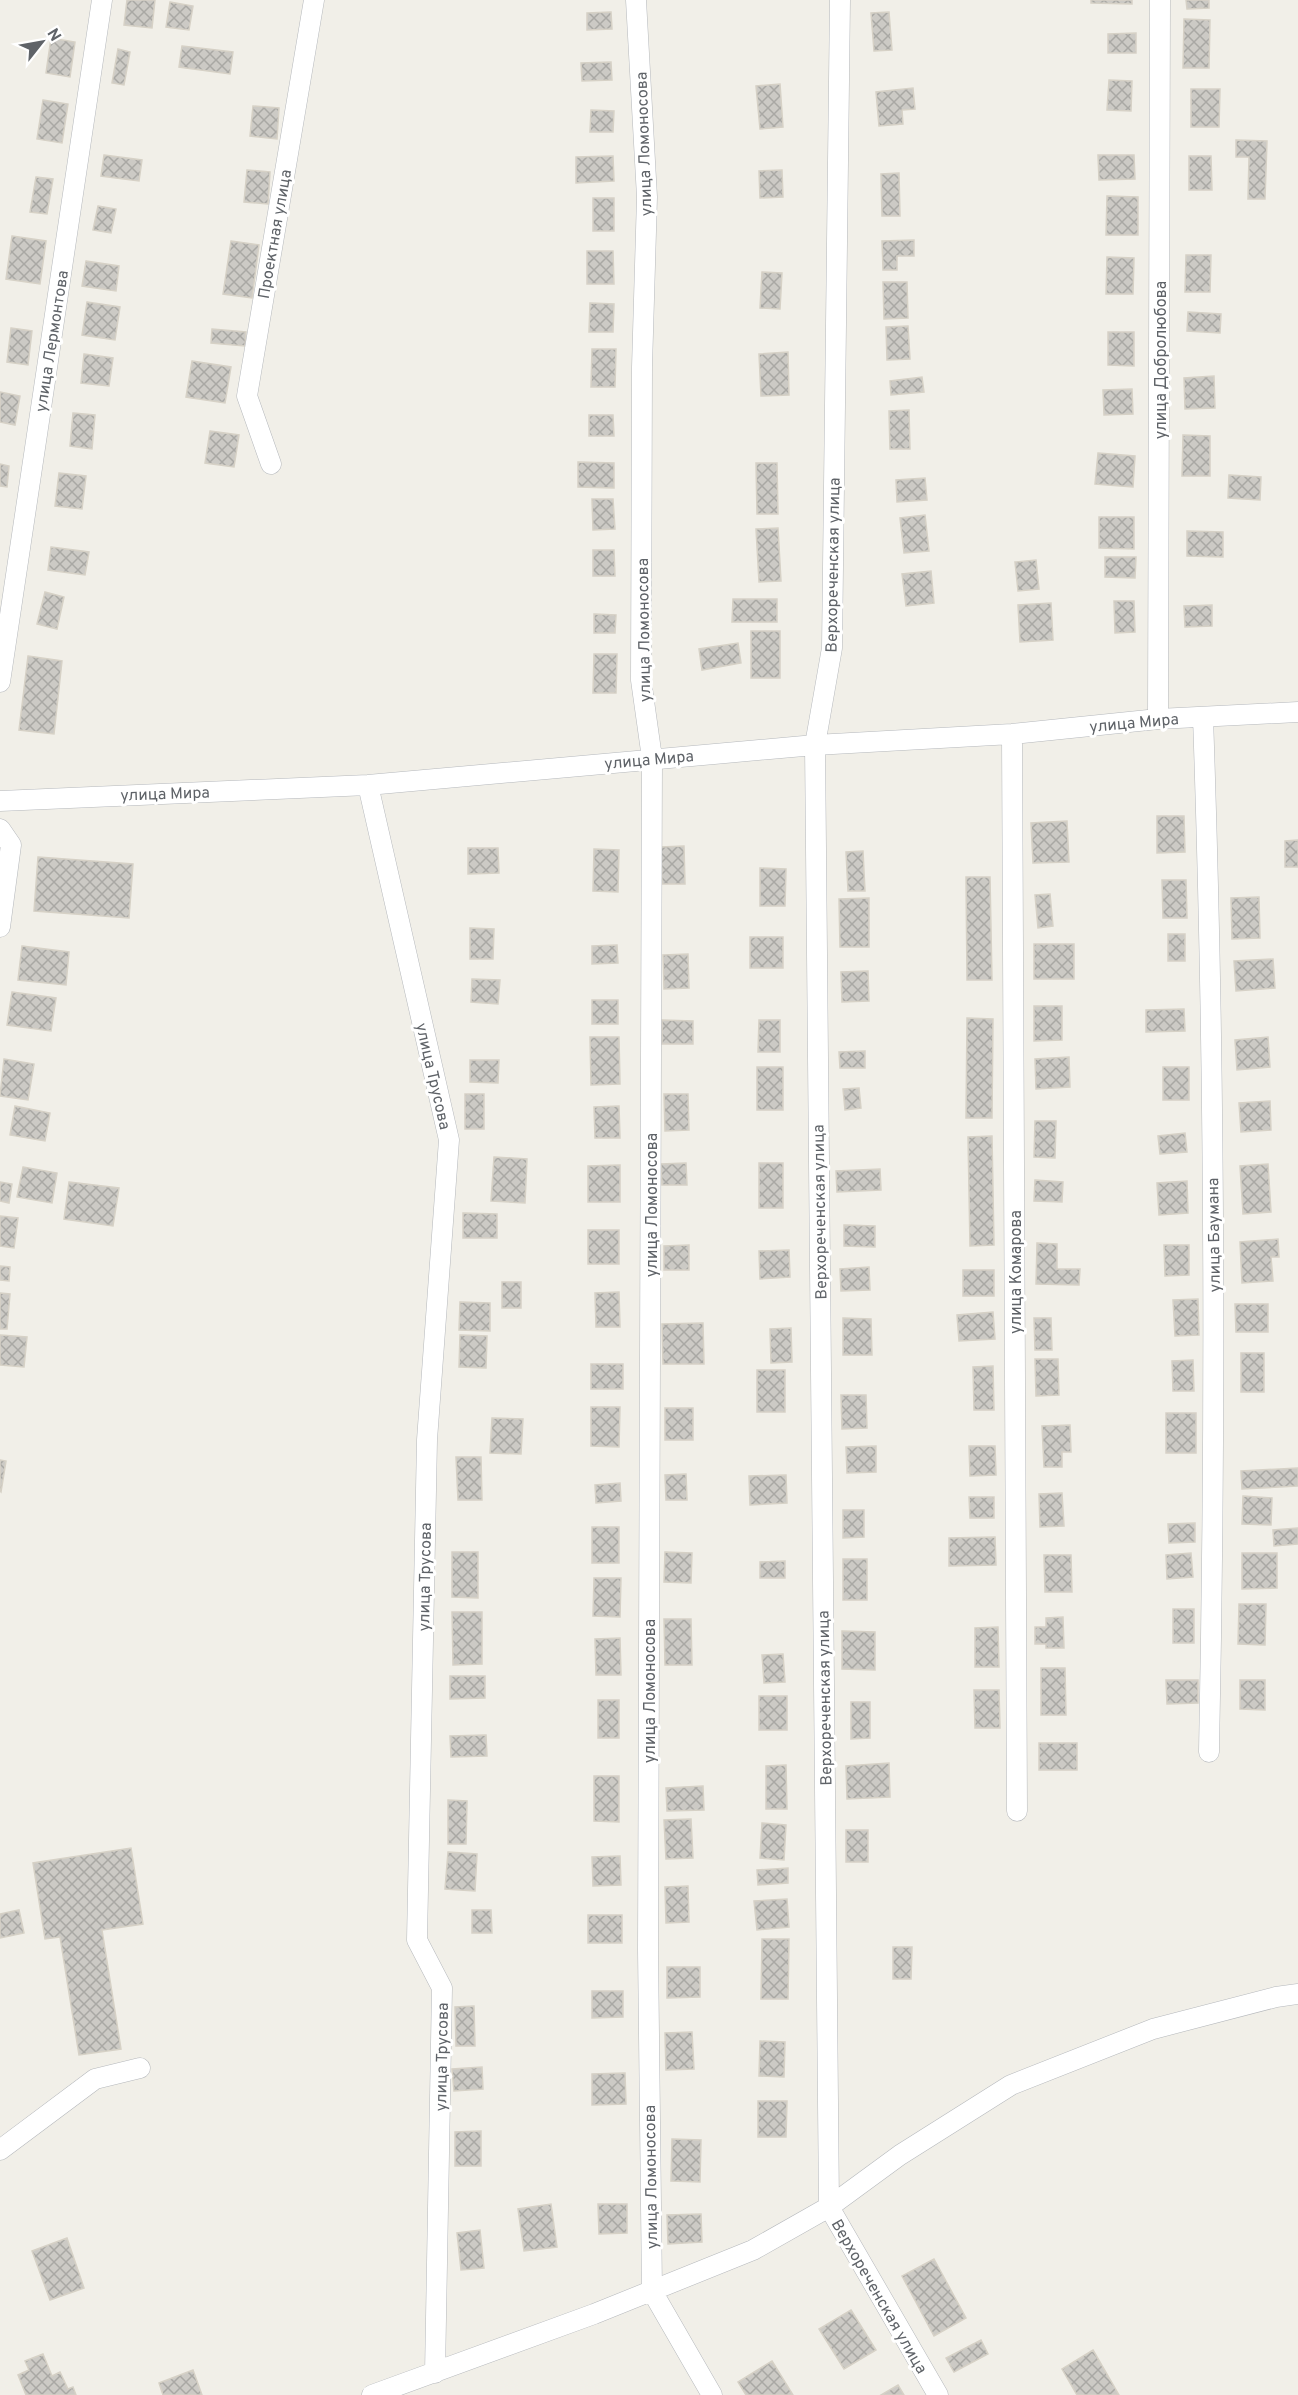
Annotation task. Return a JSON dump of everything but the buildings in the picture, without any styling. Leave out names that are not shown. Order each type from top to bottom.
[{"type":"street","name":"улица Лермонтова","points":[[0,682],[102,0]]},
{"type":"street","name":"Проектная улица","points":[[272,464],[247,396],[314,0]]},
{"type":"street","name":"улица Ломоносова","points":[[636,0],[647,198],[642,367],[641,680],[652,758],[648,1950],[652,2291],[712,2395]]},
{"type":"street","name":"Верхореченская улица","points":[[840,0],[832,648],[815,745],[829,2207],[938,2395]]},
{"type":"street","name":"улица Добролюбова","points":[[1158,719],[1160,0]]},
{"type":"street","name":"улица Мира","points":[[0,801],[368,785],[815,745],[1012,734],[1158,719],[1298,712]]},
{"type":"street","name":"улица Баумана","points":[[1203,717],[1211,1023],[1215,1386],[1209,1752]]},
{"type":"street","name":"улица Комарова","points":[[1012,734],[1017,1811]]},
{"type":"street","name":"улица Трусова","points":[[368,785],[449,1140],[427,1440],[417,1940],[442,1988],[435,2373]]},
{"type":"street","points":[[0,829],[11,845],[0,927]]},
{"type":"street","points":[[372,2395],[652,2291],[753,2250],[829,2207],[900,2155],[1011,2085],[1153,2029],[1276,1997],[1298,1994]]},
{"type":"street","points":[[0,2150],[95,2079],[141,2068]]}]
